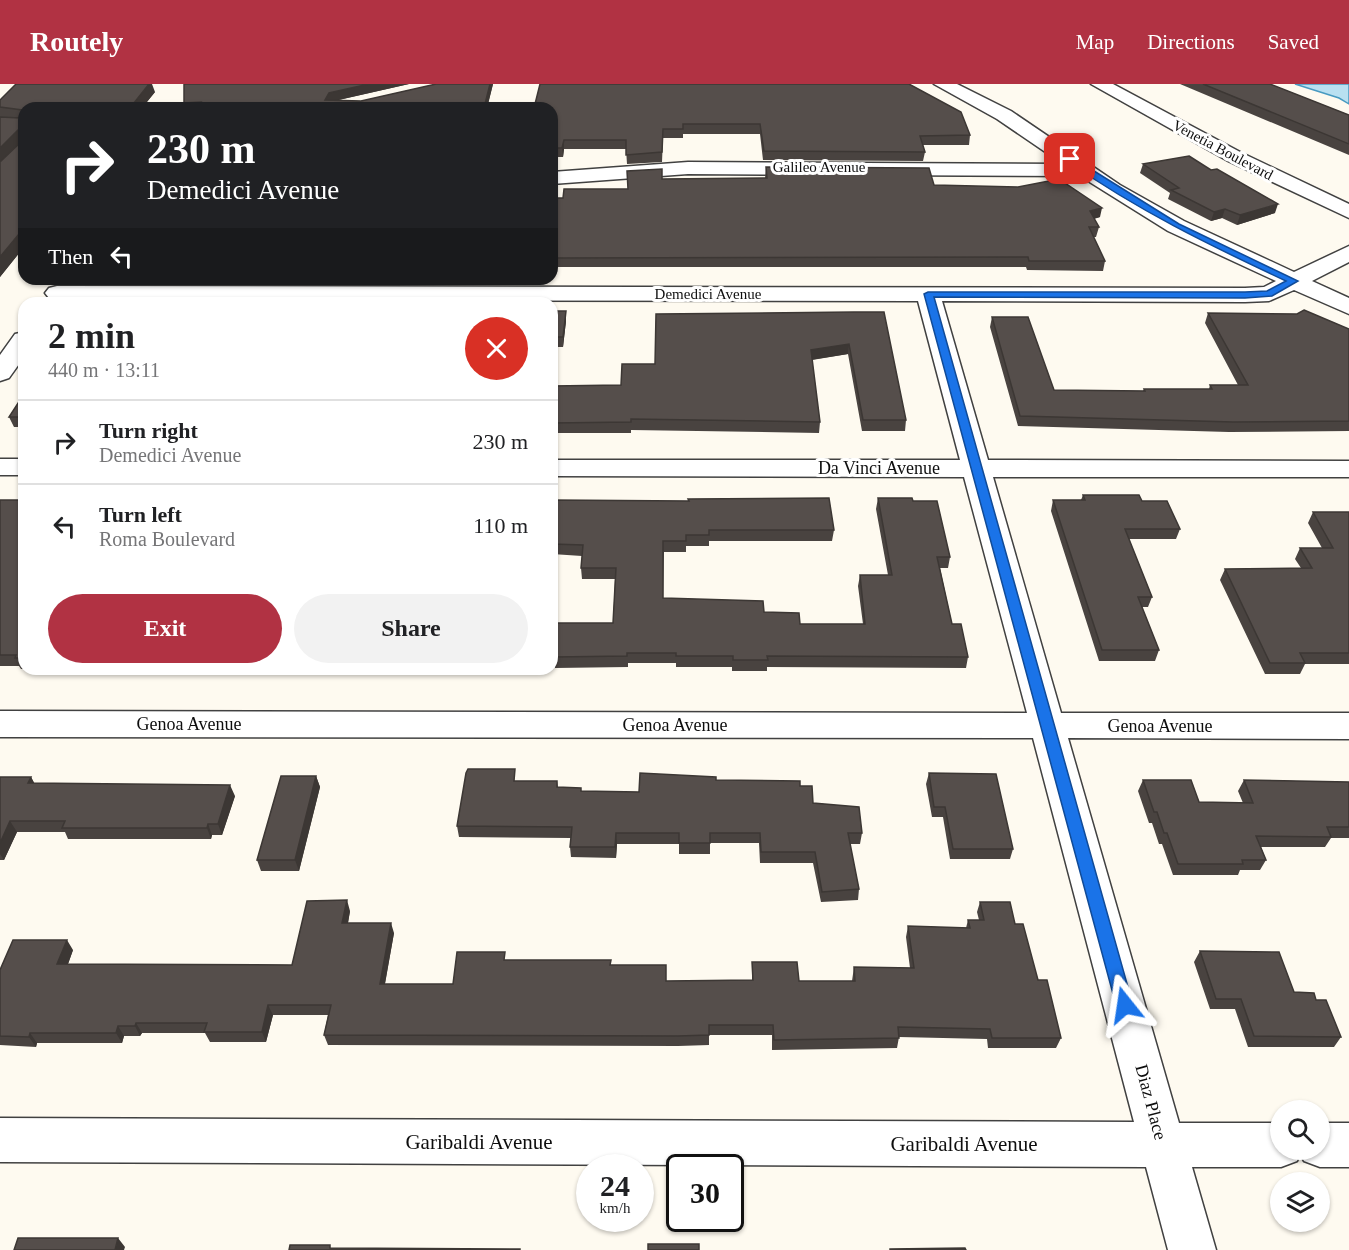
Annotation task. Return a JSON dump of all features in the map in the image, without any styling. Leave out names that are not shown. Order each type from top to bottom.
[{"type":"street","points":[[943,84],[1004,114],[1086,170],[1176,226],[1349,307]]},
{"type":"street","name":"Venetia Boulevard","points":[[1100,84],[1245,163],[1349,212]]},
{"type":"street","name":"Galileo Avenue","points":[[558,177],[621,171],[743,167],[1086,170]]},
{"type":"street","name":"Demedici Avenue","points":[[58,292],[1245,295],[1269,294],[1349,253]]},
{"type":"street","name":"Diaz Place","points":[[928,294],[1049,726],[1191,1250]]},
{"type":"street","points":[[0,373],[18,348]]},
{"type":"street","points":[[0,467],[18,467]]},
{"type":"street","name":"Da Vinci Avenue","points":[[558,468],[1349,469]]},
{"type":"street","name":"Genoa Avenue","points":[[0,724],[1349,726]]},
{"type":"street","name":"Garibaldi Avenue","points":[[0,1140],[1270,1145]]},
{"type":"street","points":[[1330,1145],[1349,1145]]},
{"type":"water","points":[[1295,84],[1349,84],[1349,104],[1339,98]]},
{"type":"building","points":[[16,84],[149,84],[135,102],[18,102],[18,109],[0,107],[0,100]]},
{"type":"building","points":[[184,84],[369,84],[329,93],[325,100],[361,101],[436,84],[490,84],[486,102],[184,102]]},
{"type":"building","points":[[540,84],[909,84],[961,112],[970,135],[920,136],[925,152],[764,151],[760,124],[683,124],[683,129],[663,129],[662,152],[626,155],[626,140],[564,140],[562,148],[558,148],[558,102],[536,102]]},
{"type":"building","points":[[1203,84],[1270,84],[1349,115],[1349,144]]},
{"type":"building","points":[[0,117],[18,118],[18,130],[0,148]]},
{"type":"building","points":[[18,145],[18,235],[0,257],[0,162]]},
{"type":"building","points":[[1189,156],[1211,170],[1217,169],[1278,204],[1240,215],[1225,209],[1214,212],[1171,190],[1179,188],[1143,164]]},
{"type":"building","points":[[766,167],[929,168],[934,185],[1018,187],[1059,179],[1102,208],[1090,211],[1099,227],[1089,227],[1105,261],[1029,261],[1028,257],[558,258],[558,198],[563,198],[564,189],[628,189],[627,171],[662,169],[662,179],[767,178]]},
{"type":"building","points":[[1304,310],[1349,329],[1349,421],[1233,422],[1020,416],[992,317],[1028,317],[1054,390],[1145,391],[1144,389],[1212,389],[1210,385],[1248,385],[1208,313],[1297,314]]},
{"type":"building","points":[[558,311],[566,311],[563,337],[558,337]]},
{"type":"building","points":[[884,312],[906,420],[863,420],[849,344],[811,350],[820,422],[631,419],[631,422],[558,423],[558,386],[621,385],[622,364],[655,364],[656,314]]},
{"type":"building","points":[[18,403],[18,417],[9,417]]},
{"type":"building","points":[[1083,495],[1139,495],[1142,501],[1167,501],[1180,529],[1125,529],[1152,597],[1138,597],[1159,650],[1102,650],[1053,500],[1085,500]]},
{"type":"building","points":[[829,498],[834,530],[709,530],[709,535],[686,535],[686,541],[663,541],[663,598],[763,601],[764,612],[799,613],[800,624],[865,624],[860,575],[892,575],[878,498],[937,501],[950,557],[937,557],[952,624],[961,624],[968,657],[767,656],[768,660],[733,660],[733,656],[676,656],[676,653],[558,657],[558,623],[613,623],[616,568],[581,568],[583,545],[558,544],[558,500],[689,501],[688,499]]},
{"type":"building","points":[[0,500],[18,500],[18,658],[15,658],[16,655],[0,655]]},
{"type":"building","points":[[1313,512],[1349,512],[1349,653],[1300,653],[1305,663],[1270,663],[1225,569],[1312,568],[1300,548],[1333,548]]},
{"type":"building","points":[[468,769],[515,769],[514,781],[557,781],[557,787],[581,788],[581,791],[639,792],[640,773],[716,777],[716,780],[800,781],[800,786],[812,786],[813,803],[859,807],[862,833],[848,833],[859,889],[822,892],[815,852],[761,852],[760,833],[710,833],[710,843],[679,843],[679,833],[616,833],[615,847],[570,847],[572,827],[457,826]]},
{"type":"building","points":[[929,773],[996,774],[1013,849],[953,849],[945,807],[934,807]]},
{"type":"building","points":[[281,776],[316,776],[295,860],[257,860]]},
{"type":"building","points":[[0,777],[31,777],[28,783],[230,785],[218,824],[208,824],[207,828],[62,828],[65,821],[10,821],[0,843]]},
{"type":"building","points":[[1143,780],[1191,780],[1199,802],[1253,803],[1244,780],[1349,782],[1349,827],[1327,827],[1331,837],[1256,836],[1266,860],[1242,860],[1243,864],[1178,864],[1167,833],[1164,833],[1157,812],[1154,812]]},
{"type":"building","points":[[347,900],[342,923],[391,923],[380,984],[453,984],[457,952],[505,952],[504,960],[611,960],[610,965],[666,965],[666,981],[753,980],[752,962],[797,962],[799,981],[855,981],[854,967],[914,968],[908,926],[970,928],[968,920],[984,920],[980,902],[1010,902],[1015,924],[1023,924],[1038,980],[1047,980],[1061,1038],[992,1038],[990,1029],[898,1027],[899,1038],[774,1040],[773,1025],[709,1025],[709,1035],[678,1036],[324,1035],[331,1005],[268,1005],[262,1032],[204,1032],[207,1023],[136,1023],[135,1026],[118,1026],[116,1033],[30,1033],[29,1037],[0,1036],[0,970],[13,940],[67,940],[57,964],[292,965],[307,901]]},
{"type":"building","points":[[1200,951],[1279,952],[1294,992],[1314,993],[1316,1000],[1326,1000],[1341,1037],[1254,1036],[1241,999],[1216,999]]},
{"type":"building","points":[[18,1238],[118,1238],[115,1250],[14,1250]]},
{"type":"building","points":[[648,1244],[699,1244],[699,1250],[648,1250]]},
{"type":"building","points":[[290,1245],[330,1245],[330,1248],[520,1250],[289,1250]]},
{"type":"building","points":[[965,1248],[966,1250],[890,1250],[890,1249]]},
{"type":"route","points":[[1070,159],[1113,189],[1176,226],[1293,281],[1269,294],[1245,295],[928,294],[1125,1005]]}]
